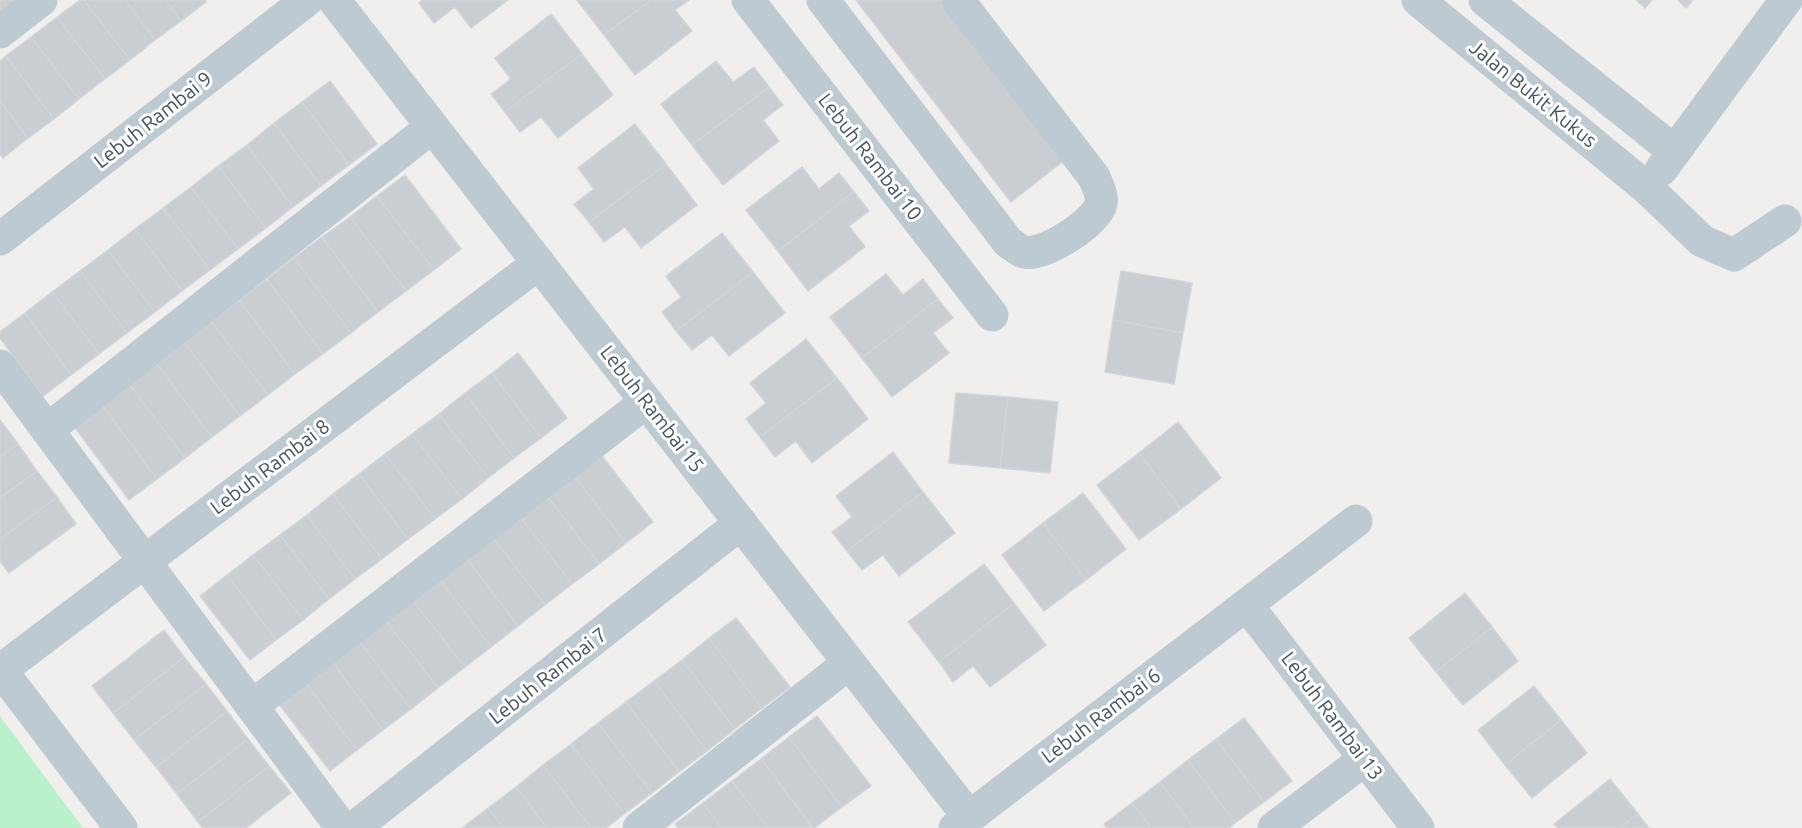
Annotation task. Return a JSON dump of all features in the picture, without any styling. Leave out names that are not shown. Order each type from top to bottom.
[{"type":"street","points":[[0,32],[41,0]]},
{"type":"street","name":"Lebuh Rambai 9","points":[[0,239],[307,0]]},
{"type":"street","name":"Lebuh Rambai 15","points":[[334,0],[849,663],[962,822]]},
{"type":"street","name":"Lebuh Rambai 10","points":[[748,0],[992,315]]},
{"type":"street","points":[[823,0],[1008,242],[1024,252],[1040,252],[1053,247],[1096,214],[1101,203],[1100,190],[1094,177],[958,0]]},
{"type":"street","name":"Jalan Bukit Kukus","points":[[1418,0],[1648,189],[1702,241],[1734,255],[1785,221]]},
{"type":"street","points":[[1485,0],[1674,151]]},
{"type":"street","points":[[1648,189],[1786,0]]},
{"type":"street","points":[[47,430],[432,127]]},
{"type":"street","name":"Lebuh Rambai 8","points":[[0,670],[539,263]]},
{"type":"street","points":[[0,366],[342,828]]},
{"type":"street","points":[[252,706],[646,402]]},
{"type":"street","name":"Lebuh Rambai 6","points":[[962,822],[1356,522]]},
{"type":"street","name":"Lebuh Rambai 7","points":[[354,828],[741,524]]},
{"type":"street","name":"Lebuh Rambai 13","points":[[1247,605],[1418,828]]},
{"type":"street","points":[[639,828],[849,663]]},
{"type":"street","points":[[0,670],[121,828]]},
{"type":"street","points":[[1274,828],[1365,759]]},
{"type":"green space","points":[[0,716],[83,828],[0,828]]},
{"type":"building","points":[[0,0],[15,0],[0,12]]},
{"type":"building","points":[[80,0],[84,0],[130,60],[105,79],[57,17]]},
{"type":"building","points":[[84,0],[125,0],[155,40],[130,60]]},
{"type":"building","points":[[125,0],[165,0],[181,21],[155,40]]},
{"type":"building","points":[[165,0],[205,0],[206,2],[181,21]]},
{"type":"building","points":[[423,0],[508,0],[471,28],[455,7],[434,23],[419,3]]},
{"type":"building","points":[[577,0],[651,0],[604,35]]},
{"type":"building","points":[[651,0],[689,0],[675,10],[692,31],[635,75],[604,35]]},
{"type":"building","points":[[856,0],[953,0],[1071,155],[1011,202]]},
{"type":"building","points":[[1636,0],[1652,0],[1645,8]]},
{"type":"building","points":[[1678,0],[1693,0],[1686,8]]},
{"type":"building","points":[[551,14],[582,54],[505,112],[491,94],[511,79],[495,58]]},
{"type":"building","points":[[57,17],[105,79],[79,99],[31,37]]},
{"type":"building","points":[[31,37],[79,99],[54,119],[6,56]]},
{"type":"building","points":[[582,54],[613,95],[558,138],[541,117],[520,132],[505,112]]},
{"type":"building","points":[[6,56],[54,119],[28,138],[0,101],[0,61]]},
{"type":"building","points":[[716,61],[733,82],[754,67],[769,87],[692,145],[661,104]]},
{"type":"building","points":[[330,81],[377,144],[349,165],[302,102]]},
{"type":"building","points":[[769,87],[783,105],[763,120],[779,141],[723,185],[692,145]]},
{"type":"building","points":[[0,101],[28,138],[3,158],[0,154]]},
{"type":"building","points":[[302,102],[349,165],[321,186],[274,123]]},
{"type":"building","points":[[274,123],[321,186],[293,207],[247,145]]},
{"type":"building","points":[[635,124],[666,164],[589,222],[574,204],[594,189],[578,168]]},
{"type":"building","points":[[247,145],[293,207],[266,228],[218,166]]},
{"type":"building","points":[[666,164],[697,205],[641,248],[625,227],[604,242],[589,222]]},
{"type":"building","points":[[218,166],[266,228],[238,249],[191,187]]},
{"type":"building","points":[[802,167],[819,189],[839,173],[854,192],[778,251],[746,210]]},
{"type":"building","points":[[405,175],[461,249],[434,270],[377,196]]},
{"type":"building","points":[[191,187],[238,249],[210,270],[163,208]]},
{"type":"building","points":[[854,192],[869,211],[849,226],[865,247],[808,291],[778,251]]},
{"type":"building","points":[[377,196],[434,270],[406,291],[350,217]]},
{"type":"building","points":[[163,208],[210,270],[182,291],[135,229]]},
{"type":"building","points":[[350,217],[406,291],[378,312],[322,237]]},
{"type":"building","points":[[135,229],[182,291],[155,312],[108,250]]},
{"type":"building","points":[[722,233],[753,272],[676,331],[662,312],[681,297],[666,276]]},
{"type":"building","points":[[322,237],[378,312],[351,333],[294,258]]},
{"type":"building","points":[[108,250],[155,312],[127,333],[80,271]]},
{"type":"building","points":[[294,258],[351,333],[323,354],[267,279]]},
{"type":"building","points":[[80,271],[127,333],[99,354],[52,292]]},
{"type":"building","points":[[1121,271],[1192,283],[1183,333],[1113,320]]},
{"type":"building","points":[[753,272],[785,313],[729,356],[712,335],[692,350],[676,331]]},
{"type":"building","points":[[886,274],[903,295],[923,279],[938,299],[862,358],[830,317]]},
{"type":"building","points":[[267,279],[323,354],[295,374],[239,300]]},
{"type":"building","points":[[52,292],[99,354],[71,375],[25,313]]},
{"type":"building","points":[[938,299],[953,318],[933,333],[949,353],[892,397],[862,358]]},
{"type":"building","points":[[239,300],[295,374],[268,395],[211,321]]},
{"type":"building","points":[[25,313],[71,375],[43,396],[0,338],[0,332]]},
{"type":"building","points":[[1113,320],[1183,333],[1174,384],[1105,372]]},
{"type":"building","points":[[211,321],[268,395],[240,416],[184,342]]},
{"type":"building","points":[[806,339],[837,378],[760,437],[746,419],[766,403],[750,383]]},
{"type":"building","points":[[184,342],[240,416],[212,437],[156,363]]},
{"type":"building","points":[[518,353],[567,418],[541,438],[492,373]]},
{"type":"building","points":[[156,363],[212,437],[185,458],[128,383]]},
{"type":"building","points":[[492,373],[541,438],[514,458],[465,393]]},
{"type":"building","points":[[837,378],[868,419],[812,463],[796,441],[775,457],[760,437]]},
{"type":"building","points":[[128,383],[185,458],[157,479],[101,404]]},
{"type":"building","points":[[465,393],[514,458],[488,478],[439,414]]},
{"type":"building","points":[[956,393],[1008,397],[1000,468],[949,463]]},
{"type":"building","points":[[1008,397],[1058,402],[1050,473],[1000,468]]},
{"type":"building","points":[[101,404],[157,479],[129,500],[73,425]]},
{"type":"building","points":[[439,414],[488,478],[462,499],[412,434]]},
{"type":"building","points":[[0,420],[18,444],[0,457]]},
{"type":"building","points":[[1178,422],[1221,478],[1181,509],[1139,453]]},
{"type":"building","points":[[412,434],[462,499],[435,519],[385,454]]},
{"type":"building","points":[[18,444],[37,471],[0,498],[0,457]]},
{"type":"building","points":[[599,452],[653,522],[626,543],[572,473]]},
{"type":"building","points":[[893,452],[923,492],[847,551],[832,532],[852,517],[836,496]]},
{"type":"building","points":[[1139,453],[1181,509],[1139,540],[1097,485]]},
{"type":"building","points":[[385,454],[435,519],[408,539],[359,474]]},
{"type":"building","points":[[37,471],[57,497],[0,539],[0,498]]},
{"type":"building","points":[[572,473],[626,543],[599,564],[545,493]]},
{"type":"building","points":[[359,474],[408,539],[382,559],[333,494]]},
{"type":"building","points":[[923,492],[955,533],[899,576],[883,555],[862,570],[847,551]]},
{"type":"building","points":[[545,493],[599,564],[572,584],[518,514]]},
{"type":"building","points":[[1083,493],[1126,549],[1086,580],[1043,523]]},
{"type":"building","points":[[333,494],[382,559],[355,579],[307,515]]},
{"type":"building","points":[[57,497],[76,524],[9,573],[0,561],[0,539]]},
{"type":"building","points":[[518,514],[572,584],[545,605],[491,535]]},
{"type":"building","points":[[307,515],[355,579],[329,599],[280,535]]},
{"type":"building","points":[[1043,523],[1086,580],[1044,611],[1002,555]]},
{"type":"building","points":[[280,535],[329,599],[303,620],[253,555]]},
{"type":"building","points":[[491,535],[545,605],[518,626],[464,555]]},
{"type":"building","points":[[253,555],[303,620],[276,640],[227,575]]},
{"type":"building","points":[[464,555],[518,626],[491,647],[437,576]]},
{"type":"building","points":[[984,564],[1014,603],[939,662],[908,622]]},
{"type":"building","points":[[227,575],[276,640],[250,660],[200,596]]},
{"type":"building","points":[[437,576],[491,647],[465,667],[410,597]]},
{"type":"building","points":[[1465,593],[1492,627],[1436,672],[1409,638]]},
{"type":"building","points":[[410,597],[465,667],[438,688],[384,618]]},
{"type":"building","points":[[1014,603],[1046,645],[990,687],[973,666],[953,682],[939,662]]},
{"type":"building","points":[[384,618],[438,688],[411,709],[357,638]]},
{"type":"building","points":[[736,618],[790,687],[762,708],[709,638]]},
{"type":"building","points":[[1492,627],[1518,661],[1463,705],[1436,672]]},
{"type":"building","points":[[164,630],[184,657],[113,713],[92,686]]},
{"type":"building","points":[[357,638],[411,709],[383,730],[330,659]]},
{"type":"building","points":[[709,638],[762,708],[735,729],[682,660]]},
{"type":"building","points":[[184,657],[206,684],[134,740],[113,713]]},
{"type":"building","points":[[330,659],[383,730],[357,750],[303,680]]},
{"type":"building","points":[[682,660],[735,729],[707,751],[654,681]]},
{"type":"building","points":[[303,680],[357,750],[330,771],[276,700]]},
{"type":"building","points":[[654,681],[707,751],[679,772],[626,702]]},
{"type":"building","points":[[206,684],[227,711],[156,767],[134,740]]},
{"type":"building","points":[[1534,686],[1561,720],[1505,765],[1478,730]]},
{"type":"building","points":[[626,702],[679,772],[652,793],[598,723]]},
{"type":"building","points":[[227,711],[248,739],[177,794],[156,767]]},
{"type":"building","points":[[817,716],[871,786],[842,807],[789,737]]},
{"type":"building","points":[[1244,718],[1292,781],[1264,802],[1216,739]]},
{"type":"building","points":[[1561,720],[1587,753],[1532,798],[1505,765]]},
{"type":"building","points":[[598,723],[652,793],[624,814],[571,744]]},
{"type":"building","points":[[789,737],[842,807],[814,828],[761,759]]},
{"type":"building","points":[[248,739],[269,766],[198,822],[177,794]]},
{"type":"building","points":[[1216,739],[1264,802],[1235,823],[1188,760]]},
{"type":"building","points":[[571,744],[624,814],[606,828],[591,828],[543,765]]},
{"type":"building","points":[[761,759],[812,828],[768,828],[732,781]]},
{"type":"building","points":[[1188,760],[1235,823],[1229,828],[1194,828],[1160,782]]},
{"type":"building","points":[[543,765],[591,828],[547,828],[516,787]]},
{"type":"building","points":[[269,766],[291,793],[246,828],[203,828],[198,822]]},
{"type":"building","points":[[1610,779],[1638,814],[1620,828],[1558,828],[1554,824]]},
{"type":"building","points":[[732,781],[768,828],[722,828],[703,803]]},
{"type":"building","points":[[1160,782],[1194,828],[1151,828],[1132,803]]},
{"type":"building","points":[[516,787],[547,828],[504,828],[488,808]]},
{"type":"building","points":[[703,803],[722,828],[678,828],[675,824]]},
{"type":"building","points":[[1132,803],[1151,828],[1107,828],[1104,824]]},
{"type":"building","points":[[488,808],[504,828],[462,828]]},
{"type":"building","points":[[1638,814],[1649,828],[1620,828]]}]
